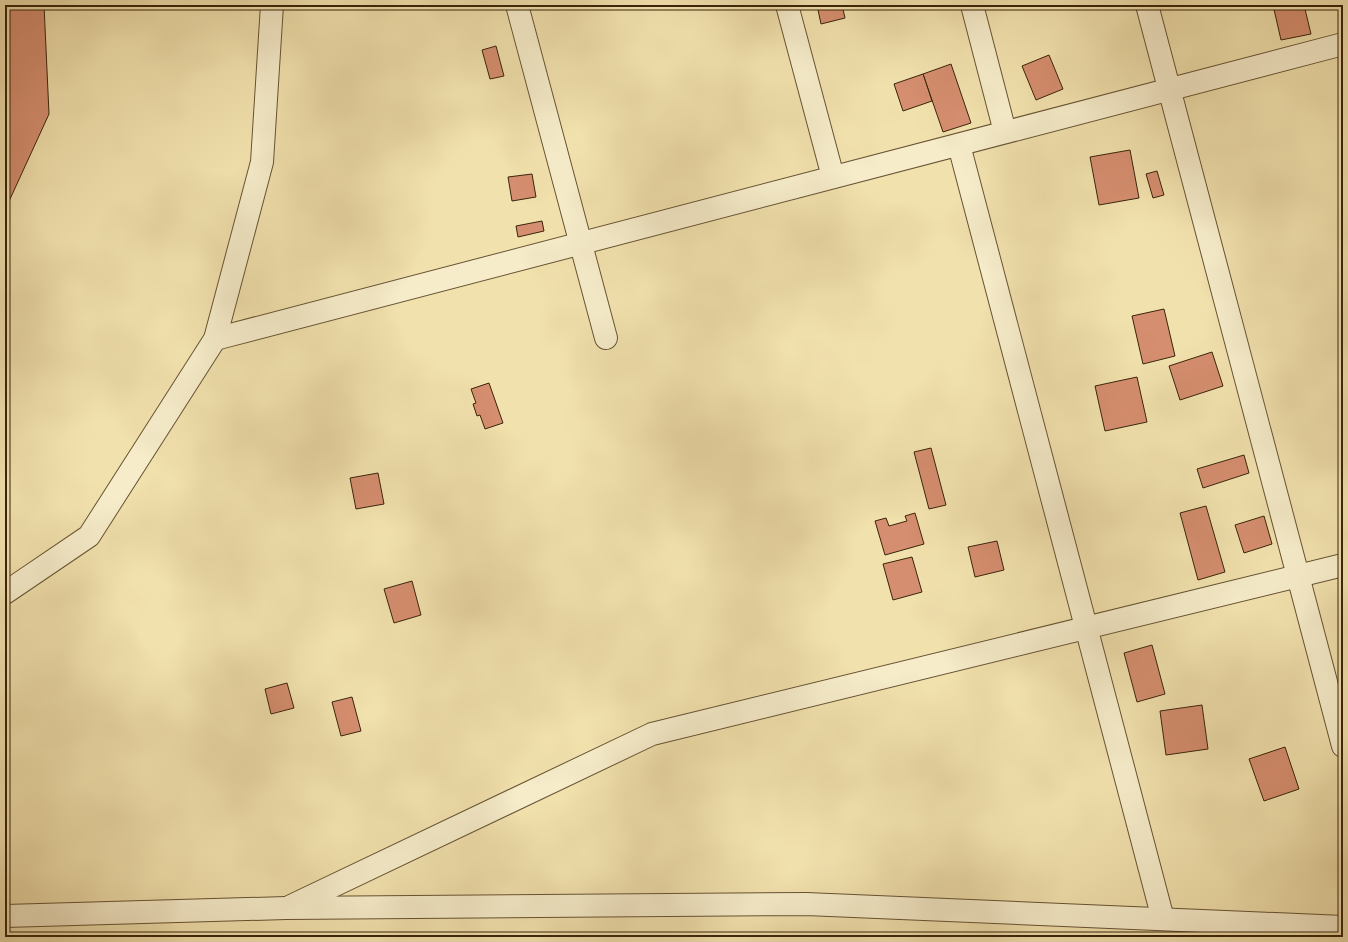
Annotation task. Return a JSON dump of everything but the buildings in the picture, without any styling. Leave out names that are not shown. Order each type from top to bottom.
[{"type":"street","points":[[5,593],[89,536],[215,339],[262,162],[272,5]]},
{"type":"street","points":[[517,5],[606,338]]},
{"type":"street","points":[[787,5],[833,178]]},
{"type":"street","points":[[972,5],[1006,132]]},
{"type":"street","points":[[1147,5],[1343,746]]},
{"type":"street","points":[[215,339],[1343,44]]},
{"type":"street","points":[[958,145],[1163,919]]},
{"type":"street","points":[[286,908],[652,734],[1343,564]]},
{"type":"street","points":[[5,916],[286,908],[806,904],[1343,927]]}]
